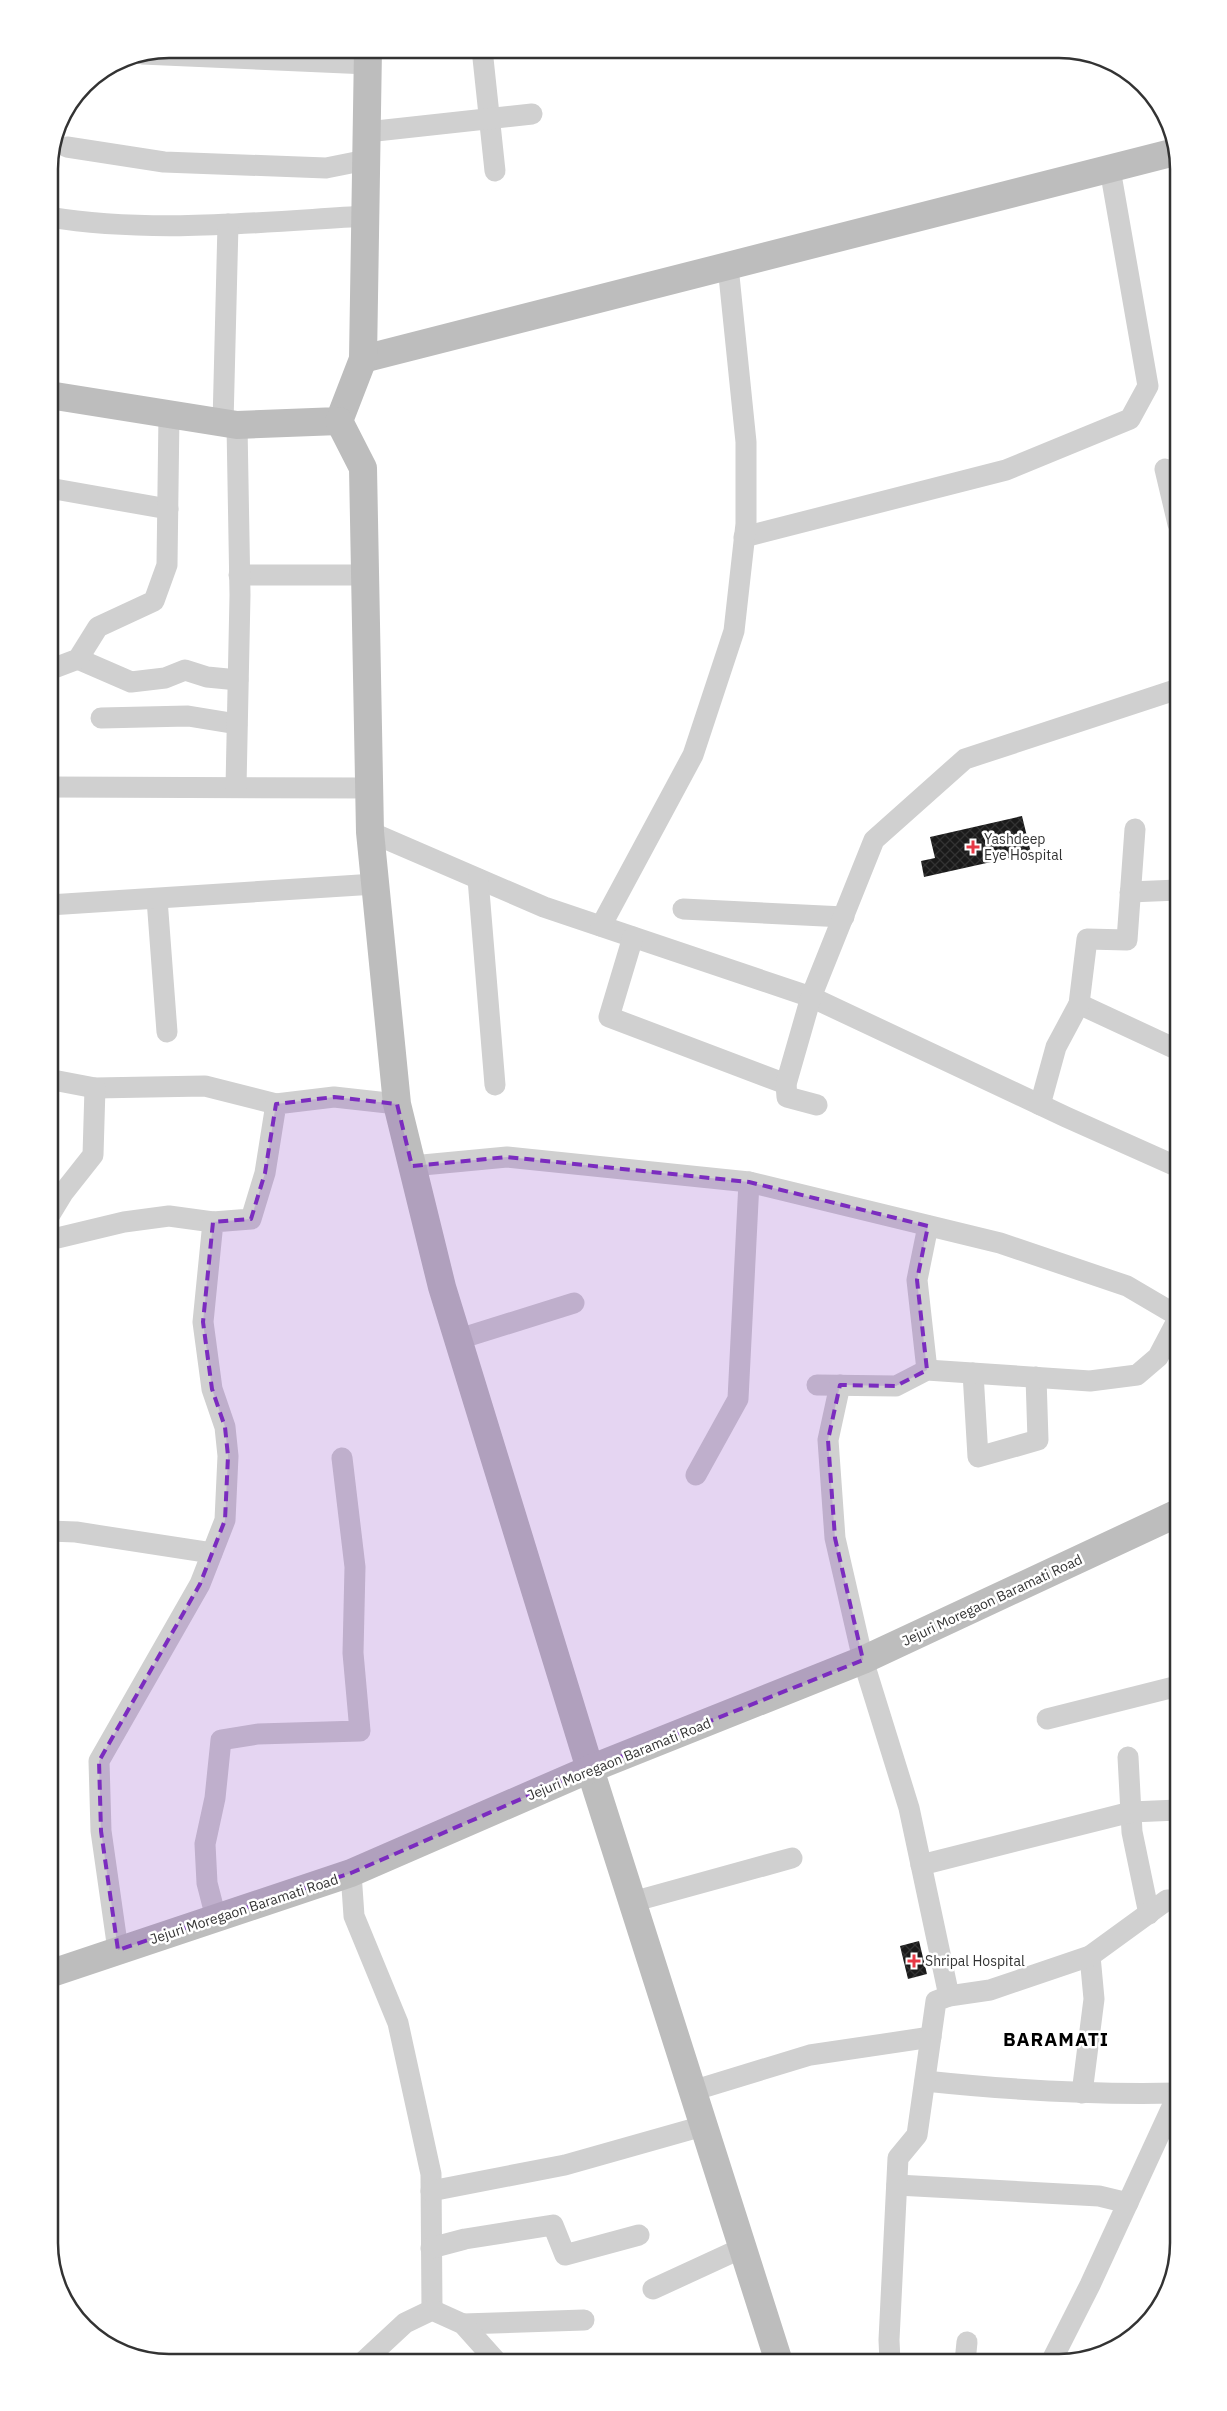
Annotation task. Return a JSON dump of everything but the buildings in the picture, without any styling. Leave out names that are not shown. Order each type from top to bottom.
[{"type":"street","points":[[368,58],[364,359],[339,421],[363,468],[370,832],[397,1104],[442,1287],[590,1769],[776,2354]]},
{"type":"street","points":[[483,58],[495,171]]},
{"type":"street","points":[[367,132],[532,114]]},
{"type":"street","points":[[66,147],[183,163],[326,168],[366,160]]},
{"type":"street","points":[[364,359],[1169,154]]},
{"type":"street","points":[[744,537],[1006,470],[1130,419],[1148,386],[1110,169]]},
{"type":"street","points":[[58,218],[75,221],[146,226],[228,224],[366,216]]},
{"type":"street","points":[[228,224],[230,424],[239,575],[236,788]]},
{"type":"street","points":[[601,926],[693,755],[734,631],[744,537],[746,442],[728,266]]},
{"type":"street","points":[[58,396],[230,424],[339,421]]},
{"type":"street","points":[[58,666],[78,658],[98,627],[154,601],[167,565],[169,414]]},
{"type":"street","points":[[1165,469],[1170,490]]},
{"type":"street","points":[[58,490],[168,509]]},
{"type":"street","points":[[239,575],[365,575]]},
{"type":"street","points":[[78,658],[131,682],[165,678],[185,670],[207,676],[238,680]]},
{"type":"street","points":[[817,1106],[787,1097],[786,1084],[811,997],[874,840],[965,759],[1170,692]]},
{"type":"street","points":[[101,718],[188,716],[238,724]]},
{"type":"street","points":[[58,787],[369,788]]},
{"type":"street","points":[[1040,1105],[1056,1047],[1079,1004],[1087,939],[1127,940],[1135,829]]},
{"type":"street","points":[[370,832],[544,907],[811,997],[1040,1105],[1170,1163]]},
{"type":"street","points":[[478,879],[495,1085]]},
{"type":"street","points":[[58,905],[375,884]]},
{"type":"street","points":[[1130,892],[1170,890]]},
{"type":"street","points":[[157,899],[167,1032]]},
{"type":"street","points":[[683,909],[844,917]]},
{"type":"street","points":[[633,937],[609,1017],[786,1084]]},
{"type":"street","points":[[1079,1004],[1170,1046]]},
{"type":"street","points":[[58,1081],[94,1088],[205,1086],[276,1104],[334,1097],[397,1104]]},
{"type":"street","points":[[57,1202],[93,1155],[94,1088]]},
{"type":"street","points":[[57,1238],[124,1222],[169,1216],[213,1222],[251,1219],[264,1173],[276,1104]]},
{"type":"street","points":[[412,1166],[507,1157],[749,1182],[1000,1243],[1127,1286],[1170,1313]]},
{"type":"street","points":[[696,1475],[738,1399],[749,1182]]},
{"type":"street","points":[[118,1950],[101,1832],[100,1761],[200,1584],[225,1520],[228,1456],[225,1427],[212,1389],[203,1322],[213,1222]]},
{"type":"street","points":[[927,1370],[917,1280],[928,1226]]},
{"type":"street","points":[[459,1339],[574,1303]]},
{"type":"street","points":[[817,1384],[896,1386],[927,1370],[1090,1381],[1137,1375],[1158,1357],[1170,1334]]},
{"type":"street","points":[[973,1373],[978,1457],[1038,1440],[1036,1378]]},
{"type":"street","points":[[840,1385],[828,1440],[835,1538],[863,1660],[909,1808],[949,1996]]},
{"type":"street","points":[[216,1918],[207,1883],[205,1844],[215,1798],[222,1740],[258,1734],[360,1730],[353,1653],[355,1566],[342,1458]]},
{"type":"street","name":"Jejuri Moregaon Baramati Road","points":[[57,1971],[351,1873],[590,1769],[863,1660],[1170,1517]]},
{"type":"street","points":[[57,1532],[76,1532],[212,1553]]},
{"type":"street","points":[[1048,1719],[1170,1688]]},
{"type":"street","points":[[1128,1757],[1132,1832],[1149,1914]]},
{"type":"street","points":[[921,1865],[1131,1812],[1170,1810]]},
{"type":"street","points":[[632,1902],[792,1858]]},
{"type":"street","points":[[351,1873],[354,1916],[398,2023],[431,2174],[432,2310]]},
{"type":"street","points":[[889,2354],[888,2340],[898,2158],[917,2135],[936,2001],[949,1996],[990,1990],[1090,1956],[1167,1900],[1170,1900]]},
{"type":"street","points":[[1082,2093],[1094,1999],[1090,1956]]},
{"type":"street","points":[[692,2091],[810,2055],[931,2037]]},
{"type":"street","points":[[925,2081],[1006,2089],[1082,2093],[1170,2093]]},
{"type":"street","points":[[1055,2354],[1090,2286],[1170,2110]]},
{"type":"street","points":[[431,2191],[564,2165],[704,2126]]},
{"type":"street","points":[[897,2185],[1099,2196],[1128,2202]]},
{"type":"street","points":[[431,2248],[465,2238],[552,2225],[565,2255],[639,2235]]},
{"type":"street","points":[[653,2289],[742,2248]]},
{"type":"street","points":[[432,2310],[463,2324],[489,2353]]},
{"type":"street","points":[[372,2353],[405,2323],[432,2310]]},
{"type":"street","points":[[463,2324],[584,2320]]},
{"type":"highlighted area","points":[[334,1097],[397,1104],[412,1166],[507,1157],[749,1182],[928,1226],[917,1280],[927,1370],[896,1386],[840,1385],[828,1440],[835,1538],[863,1660],[590,1769],[351,1873],[118,1950],[101,1831],[99,1761],[200,1584],[225,1520],[228,1456],[225,1427],[212,1389],[203,1322],[213,1222],[251,1219],[265,1173],[276,1104]]},
{"type":"place","name":"Yashdeep Eye Hospital","points":[[973,847]]},
{"type":"place","name":"Shripal Hospital","points":[[914,1961]]},
{"type":"district","name":"BARAMATI","points":[[1056,2039]]}]
